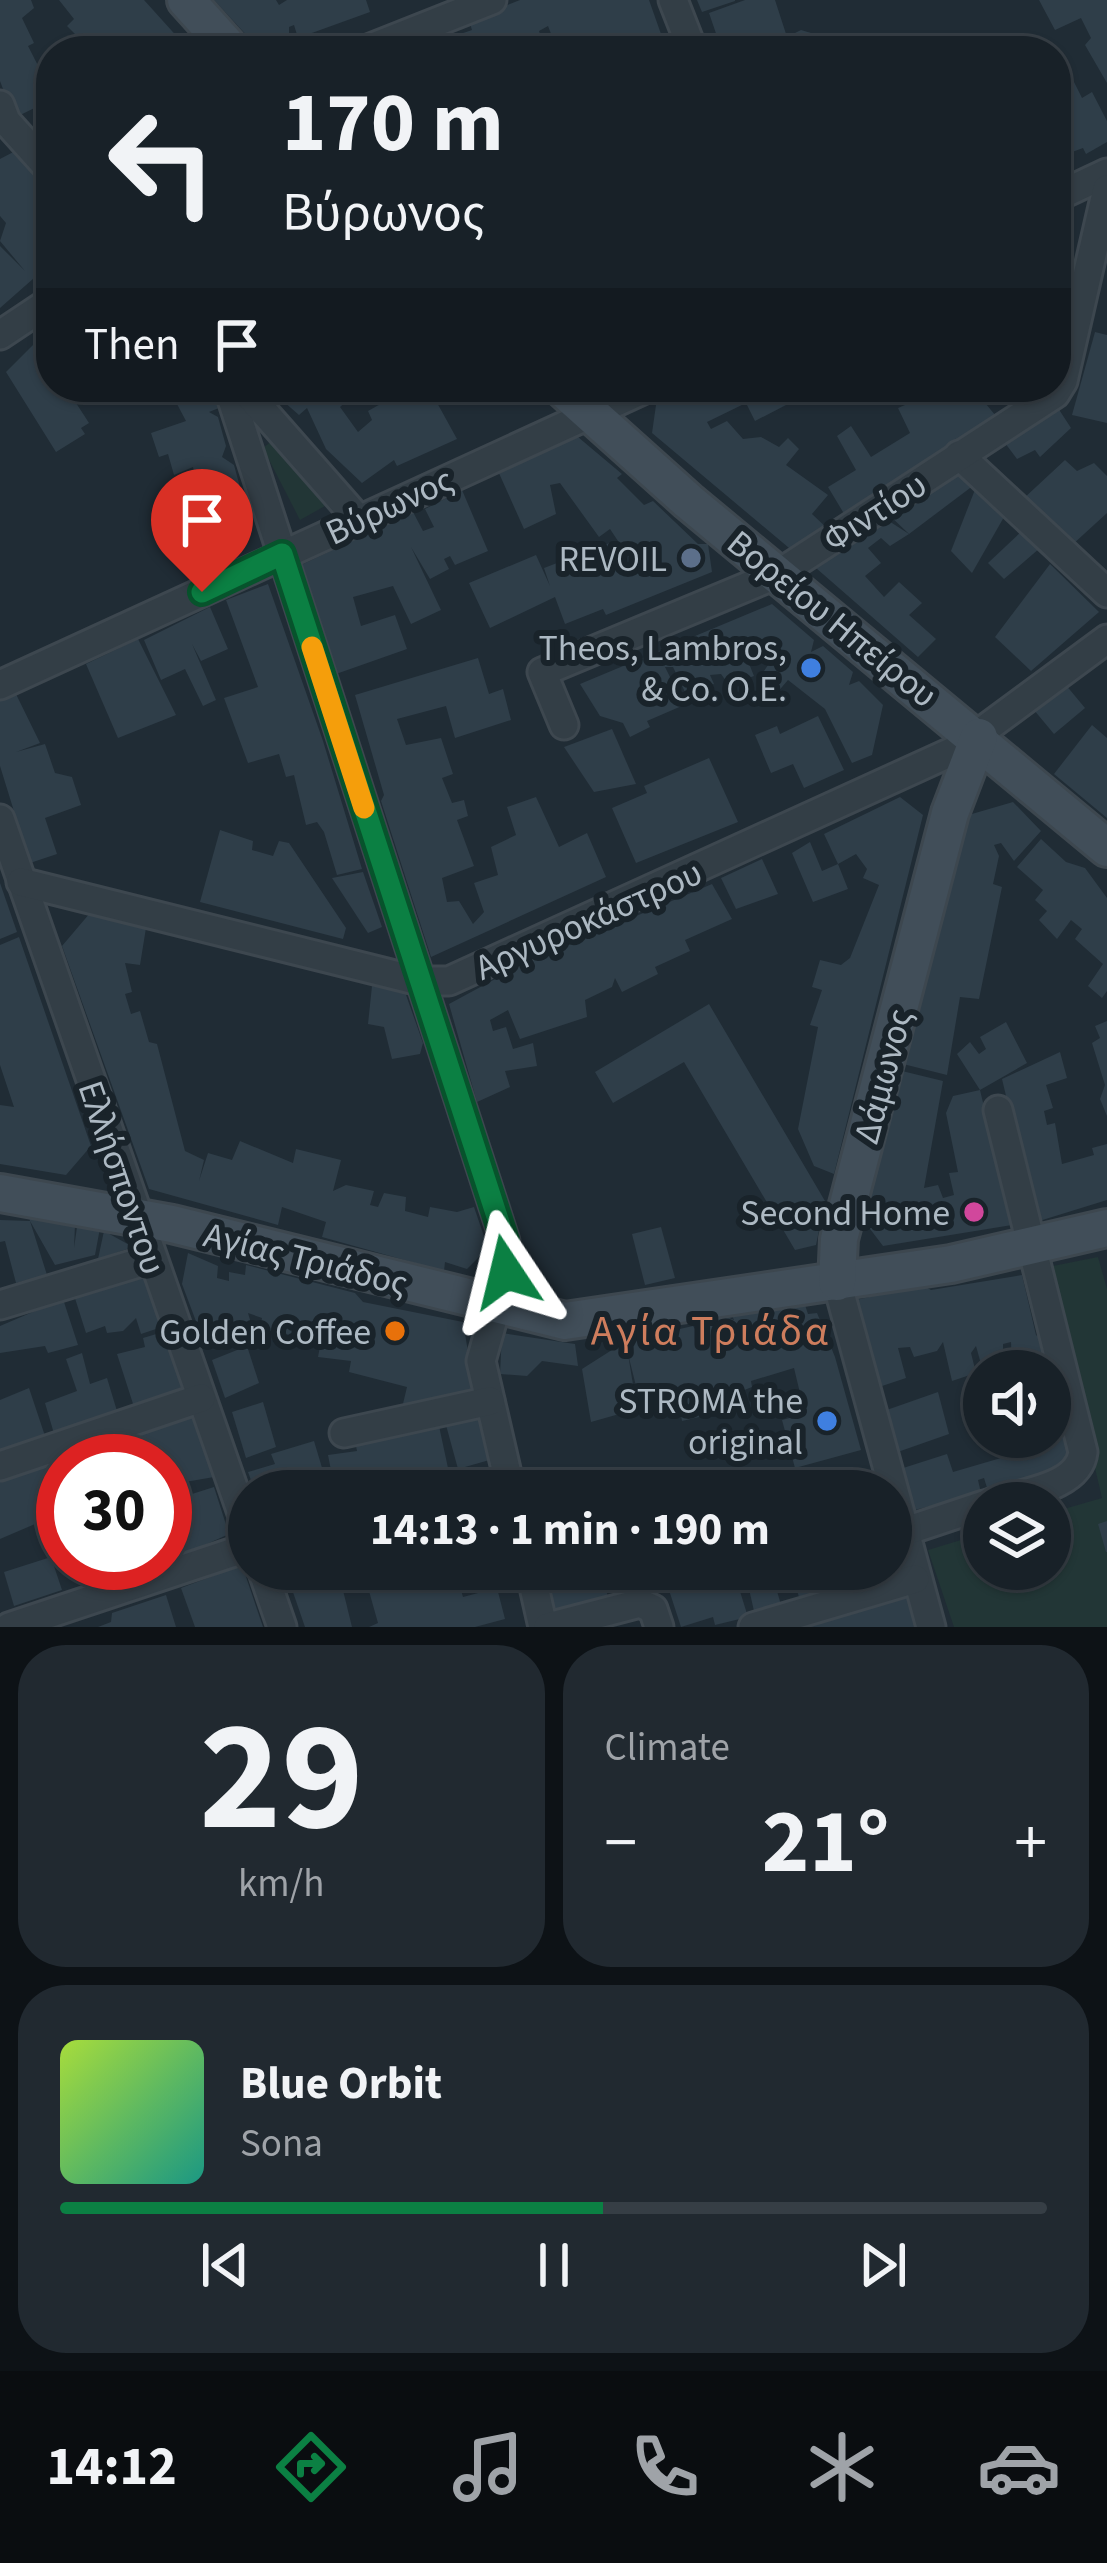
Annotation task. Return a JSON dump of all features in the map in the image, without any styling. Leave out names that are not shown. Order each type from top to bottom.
[{"type":"main road","points":[[186,0],[218,36]]},
{"type":"main road","name":"Βορείου Ηπείρου","points":[[575,402],[1107,848]]},
{"type":"main road","name":"Δάμωνος","points":[[837,1282],[839,1240],[944,836],[979,737]]},
{"type":"main road","name":"Αγίας Τριάδος","points":[[0,1193],[137,1216],[565,1321],[596,1321],[837,1282],[1106,1233]]},
{"type":"street","points":[[387,36],[426,12],[492,0]]},
{"type":"street","points":[[673,0],[687,36]]},
{"type":"street","points":[[0,105],[6,121],[36,154]]},
{"type":"street","points":[[1071,190],[1107,173]]},
{"type":"street","name":"Φιντίου","points":[[1071,350],[1107,189]]},
{"type":"street","points":[[0,335],[36,311]]},
{"type":"street","points":[[233,402],[507,1249],[481,1361],[506,1470]]},
{"type":"street","points":[[255,402],[358,519]]},
{"type":"street","name":"Βύρωνος","points":[[0,685],[615,402]]},
{"type":"street","name":"Φιντίου","points":[[564,725],[542,672],[780,573],[1042,402]]},
{"type":"street","points":[[959,455],[1107,592]]},
{"type":"street","name":"Αργυροκάστρου","points":[[21,881],[419,981],[457,979],[979,737],[1107,639]]},
{"type":"street","name":"Ελλήσποντου","points":[[0,819],[228,1474]]},
{"type":"street","points":[[998,1110],[1028,1249],[1083,1452],[1082,1466],[1071,1477],[1055,1482]]},
{"type":"street","points":[[0,1305],[152,1259]]},
{"type":"street","name":"Δάμωνος","points":[[837,1282],[886,1470]]},
{"type":"street","points":[[0,1466],[201,1398]]},
{"type":"street","points":[[344,1433],[490,1401]]},
{"type":"street","points":[[912,1529],[963,1512]]},
{"type":"street","points":[[9,1627],[228,1554]]},
{"type":"street","name":"Δάμωνος","points":[[912,1568],[931,1627]]},
{"type":"street","points":[[753,1627],[915,1579]]},
{"type":"street","points":[[269,1590],[282,1627]]},
{"type":"street","points":[[535,1590],[545,1627],[640,1603],[653,1609],[659,1627]]},
{"type":"green space","points":[[272,441],[325,506],[300,520],[263,448]]},
{"type":"green space","points":[[1098,1257],[1107,1289],[1107,1627],[954,1627],[928,1550],[963,1539],[963,1590],[1071,1590],[1071,1507],[1102,1498],[1048,1267]]},
{"type":"building","points":[[0,0],[31,0],[34,8],[22,18],[34,43],[28,46],[36,62],[36,107],[14,118],[0,81]]},
{"type":"building","points":[[59,0],[144,0],[176,36],[77,36],[67,26],[74,19]]},
{"type":"building","points":[[214,0],[276,0],[279,5],[287,0],[366,0],[370,12],[304,36],[297,36],[294,25],[289,27],[289,36],[247,36]]},
{"type":"building","points":[[520,0],[649,0],[662,36],[552,36],[548,26],[539,31],[540,36],[454,36],[472,30],[469,20]]},
{"type":"building","points":[[697,0],[735,0],[735,1],[702,12]]},
{"type":"building","points":[[745,0],[775,0],[787,36],[717,36],[709,13]]},
{"type":"building","points":[[1039,0],[1107,0],[1107,83],[1085,45],[1091,38],[1081,18],[1055,30]]},
{"type":"building","points":[[1071,78],[1082,98],[1092,92],[1107,121],[1107,142],[1086,154],[1083,148],[1071,152]]},
{"type":"building","points":[[19,149],[36,169],[36,276],[0,308],[0,246],[25,271],[0,241],[6,223],[0,216],[0,159]]},
{"type":"building","points":[[1095,332],[1107,335],[1107,423],[1072,415]]},
{"type":"building","points":[[36,342],[36,402],[75,402],[89,423],[81,428],[85,434],[56,452],[6,372]]},
{"type":"building","points":[[176,402],[217,402],[219,408],[209,412],[218,417],[226,446],[222,457],[234,465],[252,531],[229,554],[185,569],[168,528],[202,509],[193,467],[174,475],[168,454],[159,457],[151,433],[186,421]]},
{"type":"building","points":[[284,402],[346,402],[340,407],[358,432],[372,420],[368,411],[384,402],[437,402],[457,439],[397,466],[394,460],[362,483],[326,449],[307,408],[299,415]]},
{"type":"building","points":[[784,402],[755,421],[746,403],[707,422],[711,429],[727,421],[743,439],[761,437],[779,447],[788,438],[799,449],[786,465],[828,495],[812,514],[829,530],[795,553],[652,433],[656,405]]},
{"type":"building","points":[[912,402],[984,402],[1000,421],[846,517],[828,487],[856,470],[837,436],[851,426],[871,457],[910,433],[898,408]]},
{"type":"building","points":[[1058,408],[1071,428],[1040,457],[1035,450],[1017,459],[1005,443]]},
{"type":"building","points":[[578,437],[622,474],[617,478],[644,505],[653,501],[698,544],[708,544],[712,572],[606,615],[603,609],[565,624],[555,597],[490,628],[469,583],[536,555],[550,586],[544,568],[578,555],[588,564],[591,552],[611,542],[629,568],[636,556],[630,559],[610,529],[599,537],[560,483],[550,485],[556,514],[524,529],[498,471]]},
{"type":"building","points":[[1065,460],[1077,471],[1094,463],[1107,476],[1107,513],[1072,545],[1022,500]]},
{"type":"building","points":[[956,464],[978,482],[909,534],[886,512]]},
{"type":"building","points":[[978,482],[1004,517],[972,573],[951,551]]},
{"type":"building","points":[[462,490],[488,551],[455,565],[450,556],[444,559],[449,569],[430,579],[411,547],[441,610],[411,624],[393,586],[353,597],[361,626],[395,615],[407,649],[336,674],[301,565],[413,512],[423,531],[434,527],[425,509]]},
{"type":"building","points":[[878,514],[909,534],[890,546],[881,538],[868,548],[881,563],[865,576],[884,597],[899,582],[922,603],[909,615],[936,639],[918,657],[808,561]]},
{"type":"building","points":[[1023,530],[1040,548],[1004,579],[988,563]]},
{"type":"building","points":[[1050,564],[1099,612],[1031,671],[995,637]]},
{"type":"building","points":[[268,584],[362,869],[337,875],[324,832],[317,822],[306,825],[294,775],[286,777],[279,754],[248,763],[224,698],[258,687],[226,600]]},
{"type":"building","points":[[772,604],[814,640],[811,652],[823,646],[853,672],[849,685],[859,681],[883,705],[872,755],[852,763],[825,709],[788,680],[776,694],[760,677],[768,665],[744,651],[754,676],[729,685],[721,674],[710,675],[714,684],[686,694],[673,667],[665,667],[684,705],[647,721],[650,727],[630,737],[623,723],[600,716],[580,684]]},
{"type":"building","points":[[210,607],[228,649],[201,661],[192,644],[216,700],[203,706],[185,669],[161,680],[144,640]]},
{"type":"building","points":[[138,639],[176,715],[118,738],[86,664]]},
{"type":"building","points":[[478,658],[489,694],[503,689],[511,720],[455,738],[446,706],[397,719],[406,745],[441,738],[453,774],[442,778],[452,803],[464,800],[468,816],[457,820],[474,866],[442,878],[447,902],[459,901],[473,924],[484,912],[474,883],[498,875],[491,847],[516,835],[507,807],[536,797],[559,847],[587,833],[606,877],[431,957],[381,801],[384,795],[355,695]]},
{"type":"building","points":[[1065,684],[1085,708],[1054,734],[1034,710]]},
{"type":"building","points":[[14,690],[40,743],[16,752],[45,744],[55,773],[72,777],[81,805],[45,818],[57,854],[30,863],[0,766],[0,696]]},
{"type":"building","points":[[818,716],[844,770],[804,788],[793,764],[771,773],[755,735],[777,726],[780,734]]},
{"type":"building","points":[[1092,725],[1107,738],[1107,818],[1054,774]]},
{"type":"building","points":[[612,729],[636,784],[594,792],[564,747]]},
{"type":"building","points":[[709,758],[738,822],[636,863],[612,808],[647,793],[644,786]]},
{"type":"building","points":[[900,797],[923,815],[834,1174],[814,1166],[798,1129],[818,1027],[810,1025],[822,990],[812,987],[820,960],[841,965],[850,958],[879,885],[863,878],[867,869],[856,854],[838,864],[824,834]]},
{"type":"building","points":[[1013,802],[1041,831],[1014,861],[1001,843],[994,845],[999,856],[993,884],[1002,887],[979,999],[960,997],[947,1075],[903,1064],[965,816]]},
{"type":"building","points":[[220,830],[253,841],[252,850],[273,856],[279,841],[289,843],[346,928],[343,939],[200,902]]},
{"type":"building","points":[[1041,839],[1066,862],[1085,868],[1107,898],[1107,991],[1102,998],[1088,986],[1103,964],[1075,939],[1082,929],[1071,920],[1057,939],[1039,920],[1047,911],[1035,900],[1043,890],[1017,867]]},
{"type":"building","points":[[810,842],[822,871],[838,864],[848,889],[813,902],[792,853]]},
{"type":"building","points":[[762,859],[778,894],[736,909],[721,878]]},
{"type":"building","points":[[363,872],[382,927],[368,933],[332,878]]},
{"type":"building","points":[[0,883],[17,932],[0,939]]},
{"type":"building","points":[[712,884],[732,919],[685,940],[690,951],[655,967],[658,974],[622,992],[615,978],[612,987],[585,1000],[587,1017],[520,1039],[508,1010],[490,1020],[493,1031],[506,1027],[513,1049],[533,1043],[537,1066],[505,1071],[510,1087],[477,1102],[449,1004],[525,963]]},
{"type":"building","points":[[90,913],[146,928],[140,965],[125,963],[132,992],[125,994],[131,1014],[140,1011],[149,1042],[157,1044],[185,1151],[204,1160],[199,1181],[208,1153],[232,1160],[240,1141],[293,1163],[296,1149],[341,1160],[333,1191],[346,1185],[374,1191],[370,1205],[378,1207],[384,1193],[406,1197],[405,1211],[428,1217],[430,1207],[457,1212],[474,1207],[488,1248],[467,1269],[445,1262],[444,1271],[322,1237],[326,1222],[282,1207],[278,1225],[149,1189],[62,946]]},
{"type":"building","points":[[19,937],[91,1146],[66,1175],[0,1164],[0,1105],[14,1107],[0,1065],[0,945]]},
{"type":"building","points":[[372,986],[405,992],[423,1043],[420,1054],[392,1059],[384,1027],[368,1024]]},
{"type":"building","points":[[709,1004],[825,1201],[816,1245],[795,1250],[684,1062],[613,1103],[595,1072]]},
{"type":"building","points":[[1107,1021],[1107,1116],[1100,1099],[1105,1085],[1092,1043],[1100,1038],[1095,1026]]},
{"type":"building","points":[[1006,1022],[1027,1063],[980,1090],[957,1054],[970,1042],[979,1054],[986,1049],[980,1037]]},
{"type":"building","points":[[1060,1052],[1067,1078],[1046,1085],[1053,1108],[1044,1111],[1047,1125],[1055,1123],[1062,1164],[1094,1155],[1092,1148],[1107,1144],[1107,1200],[1036,1222],[1002,1079]]},
{"type":"building","points":[[902,1071],[943,1081],[924,1188],[938,1185],[943,1198],[954,1195],[949,1173],[958,1172],[946,1113],[953,1096],[980,1090],[1012,1225],[883,1246],[861,1217]]},
{"type":"building","points":[[29,1216],[75,1225],[74,1248],[77,1227],[100,1228],[95,1255],[55,1265]]},
{"type":"building","points":[[0,1220],[30,1221],[47,1275],[16,1283],[5,1241],[0,1242]]},
{"type":"building","points":[[661,1227],[675,1278],[645,1285],[632,1234]]},
{"type":"building","points":[[104,1231],[133,1247],[98,1259]]},
{"type":"building","points":[[188,1253],[218,1266],[217,1278],[229,1281],[229,1272],[245,1275],[246,1265],[355,1293],[363,1302],[463,1322],[476,1399],[402,1408],[407,1387],[349,1372],[351,1361],[318,1357],[321,1341],[260,1329],[262,1318],[248,1313],[253,1330],[206,1348],[182,1284]]},
{"type":"building","points":[[142,1271],[162,1327],[141,1334],[136,1318],[123,1331],[107,1333],[105,1326],[86,1333],[74,1295]]},
{"type":"building","points":[[1022,1275],[1036,1335],[1045,1341],[1047,1350],[1011,1350],[1011,1342],[1003,1344],[1003,1350],[977,1350],[976,1346],[963,1350],[963,1377],[952,1381],[943,1342],[937,1351],[914,1357],[910,1347],[898,1348],[906,1378],[870,1390],[847,1302],[922,1285],[931,1290]]},
{"type":"building","points":[[63,1299],[78,1345],[48,1353],[45,1346],[0,1353],[0,1326]]},
{"type":"building","points":[[804,1302],[808,1314],[817,1313],[835,1357],[861,1450],[795,1468],[782,1420],[805,1414],[794,1368],[751,1381],[752,1387],[714,1402],[716,1413],[682,1421],[677,1394],[640,1402],[628,1354],[637,1409],[591,1422],[582,1369],[626,1341],[693,1326],[697,1332],[704,1320],[722,1315],[734,1320],[731,1313]]},
{"type":"building","points":[[163,1332],[186,1395],[135,1410],[117,1354],[145,1347],[143,1338]]},
{"type":"building","points":[[502,1333],[575,1344],[578,1366],[542,1361],[527,1376],[500,1374]]},
{"type":"building","points":[[247,1346],[259,1383],[225,1398],[212,1360]]},
{"type":"building","points":[[82,1353],[90,1384],[107,1378],[120,1421],[54,1434],[45,1403],[77,1391],[66,1359]]},
{"type":"building","points":[[29,1388],[44,1434],[36,1434],[36,1445],[0,1455],[0,1400]]},
{"type":"building","points":[[938,1392],[949,1434],[892,1454],[881,1412]]},
{"type":"building","points":[[263,1402],[276,1447],[246,1458],[232,1412]]},
{"type":"building","points":[[192,1410],[214,1477],[192,1481],[192,1434],[139,1434]]},
{"type":"building","points":[[482,1414],[493,1459],[458,1469],[446,1425]]},
{"type":"building","points":[[439,1426],[448,1468],[331,1470],[328,1455],[357,1451],[355,1441]]},
{"type":"building","points":[[314,1441],[323,1470],[255,1470],[275,1464],[271,1454]]},
{"type":"building","points":[[947,1454],[953,1472],[1001,1458],[1070,1458],[1073,1469],[1023,1482],[985,1482],[984,1478],[963,1482],[963,1498],[912,1511],[912,1470],[900,1469]]},
{"type":"building","points":[[36,1467],[36,1524],[0,1539],[0,1480]]},
{"type":"building","points":[[214,1487],[228,1534],[192,1551],[192,1494]]},
{"type":"building","points":[[1107,1521],[1107,1552],[1106,1552],[1098,1524]]},
{"type":"building","points":[[36,1562],[36,1590],[62,1590],[14,1606],[4,1572]]},
{"type":"building","points":[[228,1570],[228,1590],[250,1590],[263,1627],[195,1627],[182,1590],[192,1590],[192,1584]]},
{"type":"building","points":[[292,1590],[343,1590],[352,1627],[305,1627]]},
{"type":"building","points":[[369,1590],[461,1590],[463,1597],[498,1590],[505,1619],[475,1627],[369,1627],[378,1623]]},
{"type":"building","points":[[548,1590],[606,1590],[608,1597],[553,1612]]},
{"type":"building","points":[[669,1590],[740,1590],[748,1617],[715,1625],[713,1617],[681,1627]]},
{"type":"building","points":[[749,1590],[777,1590],[781,1605],[754,1611]]},
{"type":"building","points":[[797,1590],[828,1590],[800,1600]]},
{"type":"building","points":[[908,1593],[919,1627],[795,1627]]},
{"type":"building","points":[[166,1595],[176,1627],[98,1627],[111,1622],[112,1613]]},
{"type":"slow traffic","points":[[312,647],[364,808]]},
{"type":"place","name":"REVOIL","points":[[691,558]]},
{"type":"place","name":"Theos, Lambros, & Co. O.E.","points":[[811,668]]},
{"type":"place","name":"Second Home","points":[[974,1212]]},
{"type":"place","name":"Golden Coffee","points":[[395,1331]]},
{"type":"place","name":"STROMA the original","points":[[827,1421]]},
{"type":"district","name":"Αγία Τριάδα","points":[[711,1330]]},
{"type":"route","points":[[202,592],[282,554],[505,1241],[506,1272]]}]
